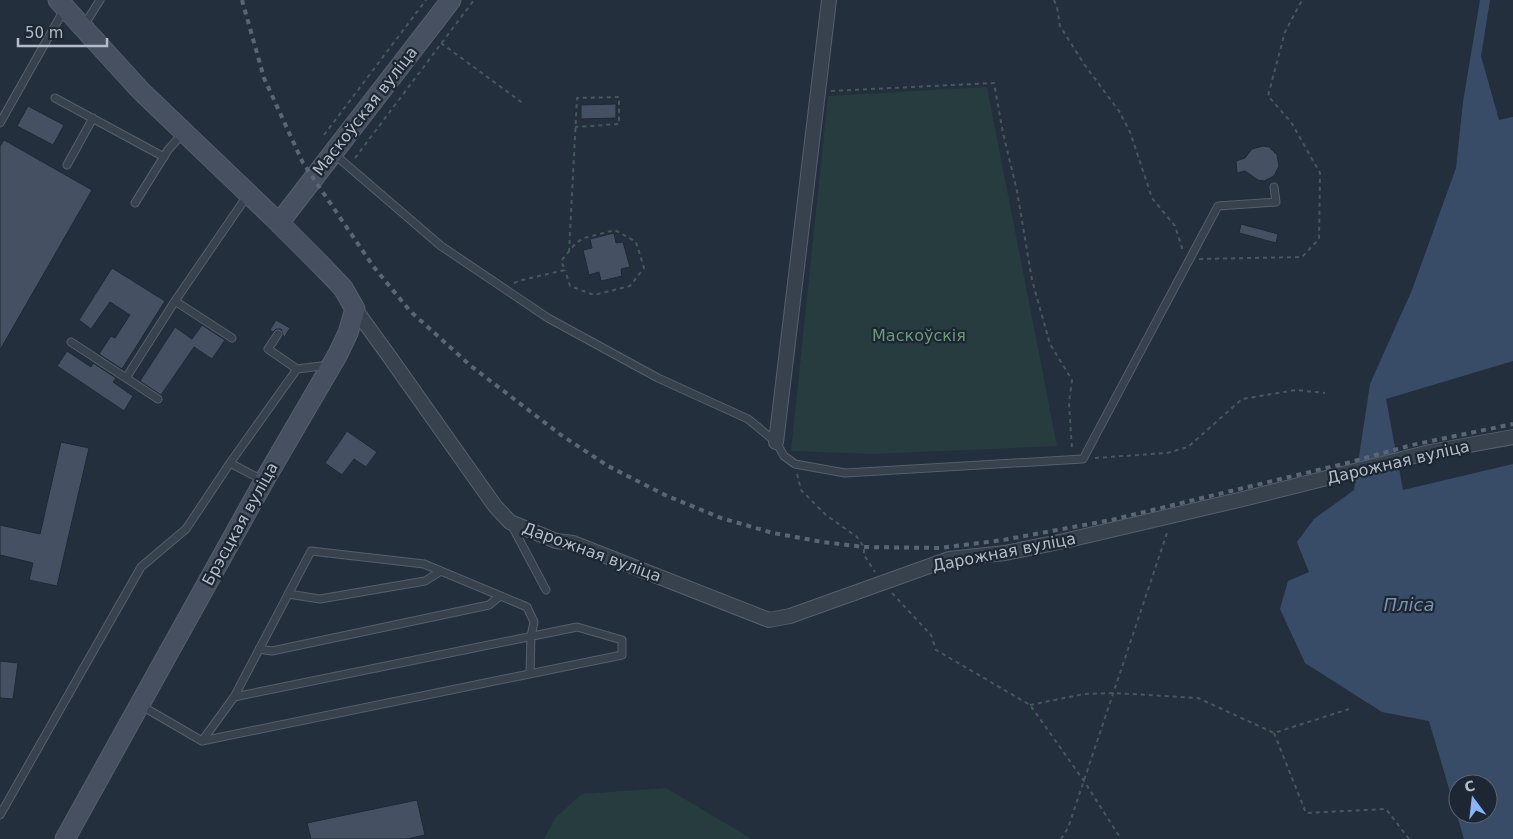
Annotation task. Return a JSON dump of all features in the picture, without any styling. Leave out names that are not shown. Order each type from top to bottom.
[{"type":"main road","name":"Маскоўская вуліца","points":[[280,222],[451,0]]},
{"type":"main road","points":[[62,4],[142,91],[280,222],[343,288],[354,309]]},
{"type":"main road","name":"Брэсцкая вуліца","points":[[65,839],[264,481],[332,364],[348,334],[354,309]]},
{"type":"street","points":[[776,442],[829,0]]},
{"type":"street","points":[[354,309],[495,506],[510,522]]},
{"type":"street","name":"Дарожная вуліца","points":[[510,522],[556,541],[573,543],[768,620],[790,616],[882,582],[949,560],[1005,553],[1173,515],[1416,455],[1513,437]]},
{"type":"lane","points":[[83,28],[100,0]]},
{"type":"lane","points":[[0,123],[62,4]]},
{"type":"lane","points":[[56,98],[164,157]]},
{"type":"lane","points":[[67,165],[93,118]]},
{"type":"lane","points":[[134,203],[164,157],[184,132]]},
{"type":"lane","points":[[334,154],[441,246],[548,318],[658,378],[748,419],[776,442],[784,456],[795,464],[845,473],[1083,459],[1218,206],[1276,202],[1274,187]]},
{"type":"lane","points":[[126,378],[175,301],[249,193]]},
{"type":"lane","points":[[175,301],[232,338]]},
{"type":"lane","points":[[278,334],[268,350],[297,369],[332,364]]},
{"type":"lane","points":[[71,342],[158,399]]},
{"type":"lane","points":[[0,815],[141,567],[186,529],[297,369]]},
{"type":"lane","points":[[230,463],[264,481]]},
{"type":"lane","points":[[510,522],[546,590]]},
{"type":"lane","points":[[202,741],[234,697],[311,551],[424,564],[527,607],[534,622],[531,636],[530,674]]},
{"type":"lane","points":[[288,594],[320,599],[425,581],[441,571]]},
{"type":"lane","points":[[259,650],[272,652],[489,605],[500,596]]},
{"type":"lane","points":[[140,705],[202,741],[622,655],[622,640],[577,627],[234,697]]},
{"type":"path","points":[[324,135],[426,0]]},
{"type":"path","points":[[353,160],[474,0]]},
{"type":"path","points":[[1054,0],[1060,26],[1084,64],[1119,111],[1130,132],[1152,198],[1175,226],[1188,261],[1302,257],[1319,239],[1320,173],[1291,122],[1268,96],[1285,32],[1302,0]]},
{"type":"path","points":[[441,43],[524,104]]},
{"type":"path","points":[[818,91],[994,83],[1003,133],[1017,192],[1032,280],[1050,344],[1072,380],[1069,403],[1072,460]]},
{"type":"path","points":[[569,252],[575,127],[577,98],[619,97],[619,124],[575,127]]},
{"type":"path","points":[[615,230],[636,242],[644,268],[630,286],[594,295],[570,286],[565,270],[561,261],[576,243],[584,238],[615,230]]},
{"type":"path","points":[[509,292],[515,282],[565,270]]},
{"type":"path","points":[[1083,459],[1174,452],[1188,448],[1242,400],[1296,390],[1325,394]]},
{"type":"path","points":[[795,464],[801,490],[826,515],[857,537],[864,547],[864,555],[882,582],[931,636],[936,650],[1030,705],[1084,781],[1121,839]]},
{"type":"path","points":[[1061,839],[1068,828],[1173,515]]},
{"type":"path","points":[[1030,705],[1084,694],[1114,693],[1198,698],[1274,733],[1349,709]]},
{"type":"path","points":[[1274,733],[1306,813],[1386,809],[1409,839]]},
{"type":"green space","name":"Маскоўскія","points":[[987,87],[1057,446],[872,454],[791,451],[828,96]]},
{"type":"green space","points":[[666,788],[752,839],[544,839],[555,818],[582,794]]},
{"type":"water","name":"Пліса","points":[[1480,0],[1490,0],[1481,56],[1499,120],[1513,117],[1513,361],[1386,399],[1403,490],[1513,464],[1513,839],[1464,839],[1460,824],[1498,824],[1498,774],[1448,774],[1448,785],[1429,721],[1382,712],[1305,663],[1280,609],[1288,581],[1309,572],[1297,542],[1314,519],[1354,490],[1370,384],[1412,290],[1456,168],[1463,102]]},
{"type":"building","points":[[616,104],[616,118],[581,119],[581,105]]},
{"type":"building","points":[[28,106],[64,125],[53,145],[17,126]]},
{"type":"building","points":[[4,140],[92,190],[0,350],[0,146]]},
{"type":"building","points":[[1263,146],[1269,147],[1277,155],[1279,166],[1274,176],[1264,181],[1258,180],[1245,171],[1237,173],[1236,161],[1245,158],[1252,149]]},
{"type":"building","points":[[1241,224],[1278,234],[1276,243],[1239,233]]},
{"type":"building","points":[[614,233],[616,243],[623,242],[630,267],[621,269],[622,276],[601,281],[599,272],[589,275],[583,250],[592,248],[590,239]]},
{"type":"building","points":[[112,268],[165,301],[122,369],[99,354],[111,336],[115,338],[130,315],[110,302],[91,329],[79,320]]},
{"type":"building","points":[[276,320],[290,328],[284,338],[281,329],[276,329],[273,332],[270,330]]},
{"type":"building","points":[[202,325],[225,340],[212,359],[194,347],[161,395],[140,381],[175,327],[192,339]]},
{"type":"building","points":[[67,351],[91,367],[93,363],[116,378],[113,382],[133,396],[124,411],[57,366]]},
{"type":"building","points":[[347,431],[377,452],[366,467],[354,459],[342,475],[325,463]]},
{"type":"building","points":[[61,442],[89,448],[57,586],[29,580],[33,563],[0,555],[0,525],[40,534]]},
{"type":"building","points":[[0,661],[18,663],[13,699],[0,698]]},
{"type":"building","points":[[417,800],[425,835],[407,839],[311,839],[307,823]]},
{"type":"railway","points":[[242,0],[264,78],[303,163],[373,266],[410,311],[471,366],[561,435],[608,466],[665,495],[721,518],[773,533],[823,542],[864,547],[940,548],[1003,540],[1111,520],[1347,463],[1412,445],[1513,424]]}]
